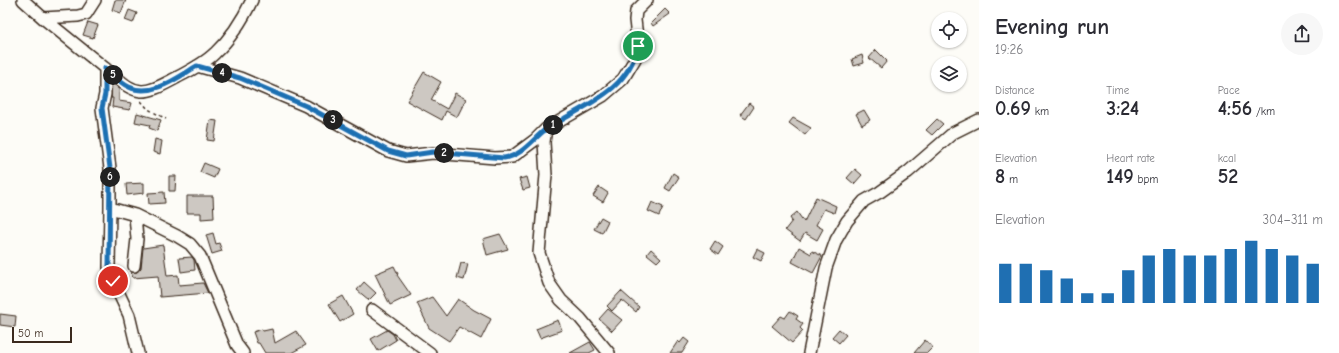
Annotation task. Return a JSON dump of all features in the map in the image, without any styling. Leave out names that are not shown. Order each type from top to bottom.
[{"type":"street","points":[[23,0],[42,18],[128,87],[141,91],[152,89],[169,82],[197,66],[214,54],[226,41],[247,11],[252,0]]},
{"type":"street","points":[[42,18],[78,16],[86,14],[95,0]]},
{"type":"street","points":[[197,66],[240,78],[306,106],[388,151],[406,156],[433,152],[495,158],[512,157],[535,140],[546,129],[603,96],[622,79],[635,59],[638,46],[635,20],[636,11],[647,0]]},
{"type":"street","points":[[105,68],[105,94],[102,108],[110,168],[109,267],[113,281],[129,315],[138,353]]},
{"type":"street","points":[[809,353],[826,268],[836,240],[847,221],[864,201],[880,192],[908,172],[953,133],[978,121]]},
{"type":"street","points":[[546,129],[544,142],[546,175],[539,253],[549,283],[560,300],[580,318],[609,353]]},
{"type":"street","points":[[110,208],[135,215],[190,244],[200,256],[236,345],[243,353]]},
{"type":"street","points":[[134,266],[137,239],[135,215]]},
{"type":"street","points":[[372,310],[430,353]]},
{"type":"path","points":[[134,89],[148,109],[166,119]]},
{"type":"building","points":[[115,0],[126,0],[121,13],[112,10]]},
{"type":"building","points":[[665,9],[670,14],[653,26],[651,23]]},
{"type":"building","points":[[129,10],[137,13],[133,23],[125,20]]},
{"type":"building","points":[[88,22],[98,25],[93,38],[83,35]]},
{"type":"building","points":[[876,50],[887,61],[881,68],[869,58]]},
{"type":"building","points":[[862,55],[864,63],[854,66],[852,59]]},
{"type":"building","points":[[424,72],[441,82],[431,100],[447,109],[455,93],[466,99],[457,117],[446,111],[442,120],[407,101]]},
{"type":"building","points":[[112,83],[119,88],[119,101],[132,103],[130,110],[112,107]]},
{"type":"building","points":[[749,103],[754,107],[746,119],[740,115]]},
{"type":"building","points":[[864,110],[870,120],[862,125],[856,114]]},
{"type":"building","points":[[137,113],[161,120],[157,131],[149,128],[150,125],[135,122]]},
{"type":"building","points":[[793,118],[811,128],[805,135],[789,123]]},
{"type":"building","points":[[937,119],[943,124],[932,135],[926,130]]},
{"type":"building","points":[[210,120],[217,121],[214,141],[207,140]]},
{"type":"building","points":[[155,139],[162,141],[160,154],[153,152]]},
{"type":"building","points":[[204,163],[218,169],[214,178],[200,172]]},
{"type":"building","points":[[855,169],[862,175],[854,184],[847,178]]},
{"type":"building","points":[[673,173],[679,177],[670,191],[665,188]]},
{"type":"building","points":[[169,176],[176,176],[175,191],[169,191]]},
{"type":"building","points":[[527,177],[530,188],[523,190],[519,179]]},
{"type":"building","points":[[144,183],[144,193],[127,195],[126,184]]},
{"type":"building","points":[[599,187],[608,193],[603,202],[593,196]]},
{"type":"building","points":[[164,192],[165,203],[149,204],[148,193]]},
{"type":"building","points":[[187,196],[213,196],[214,218],[201,219],[201,213],[187,213]]},
{"type":"building","points":[[816,197],[836,206],[834,213],[824,209],[816,225],[823,229],[817,240],[805,233],[800,241],[785,230],[792,221],[790,218],[797,212],[804,222]]},
{"type":"building","points":[[652,202],[663,207],[659,216],[648,211]]},
{"type":"building","points":[[601,217],[608,221],[602,233],[594,229]]},
{"type":"building","points":[[213,233],[216,244],[219,243],[222,251],[212,254],[206,235]]},
{"type":"building","points":[[500,234],[508,249],[487,255],[483,239]]},
{"type":"building","points":[[715,241],[723,247],[718,255],[710,249]]},
{"type":"building","points":[[163,245],[167,276],[178,275],[179,285],[203,283],[208,293],[160,297],[158,276],[133,278],[131,272],[137,272],[141,268],[143,248]]},
{"type":"building","points":[[799,247],[811,254],[812,251],[822,256],[813,273],[792,262]]},
{"type":"building","points":[[651,249],[661,258],[657,262],[647,254]]},
{"type":"building","points":[[757,249],[765,253],[761,261],[753,257]]},
{"type":"building","points":[[192,257],[194,260],[195,270],[181,272],[179,258]]},
{"type":"building","points":[[461,263],[468,264],[464,280],[457,278]]},
{"type":"building","points":[[394,266],[398,274],[397,275],[411,295],[390,305],[375,274]]},
{"type":"building","points":[[364,282],[376,293],[369,300],[357,290]]},
{"type":"building","points":[[621,291],[639,307],[636,312],[622,300],[612,311],[607,306]]},
{"type":"building","points":[[343,296],[353,314],[340,322],[329,304]]},
{"type":"building","points":[[432,297],[446,316],[458,299],[491,319],[481,339],[459,327],[449,341],[429,328],[417,303]]},
{"type":"building","points":[[608,309],[622,320],[612,331],[599,319]]},
{"type":"building","points":[[790,311],[798,316],[796,319],[803,324],[800,328],[803,331],[792,343],[772,326],[781,316],[785,318]]},
{"type":"building","points":[[0,314],[16,316],[15,327],[0,325]]},
{"type":"building","points":[[558,320],[562,330],[540,338],[536,329]]},
{"type":"building","points":[[262,329],[263,331],[272,329],[275,343],[296,331],[306,345],[291,353],[265,353],[259,343],[257,343],[253,332]]},
{"type":"building","points":[[839,329],[846,335],[839,343],[832,337]]},
{"type":"building","points":[[387,330],[393,334],[396,340],[378,351],[371,339]]},
{"type":"building","points":[[684,338],[689,342],[682,353],[670,353],[678,341],[680,343]]},
{"type":"building","points":[[925,340],[933,347],[927,353],[914,353]]},
{"type":"building","points":[[590,342],[595,350],[589,353],[570,353]]},
{"type":"route","points":[[113,281],[109,267],[110,168],[102,108],[105,94],[105,68],[128,87],[141,91],[152,89],[169,82],[197,66],[240,78],[306,106],[388,151],[406,156],[433,152],[504,158],[512,157],[535,140],[546,129],[603,96],[622,79],[635,59],[638,46]]}]
